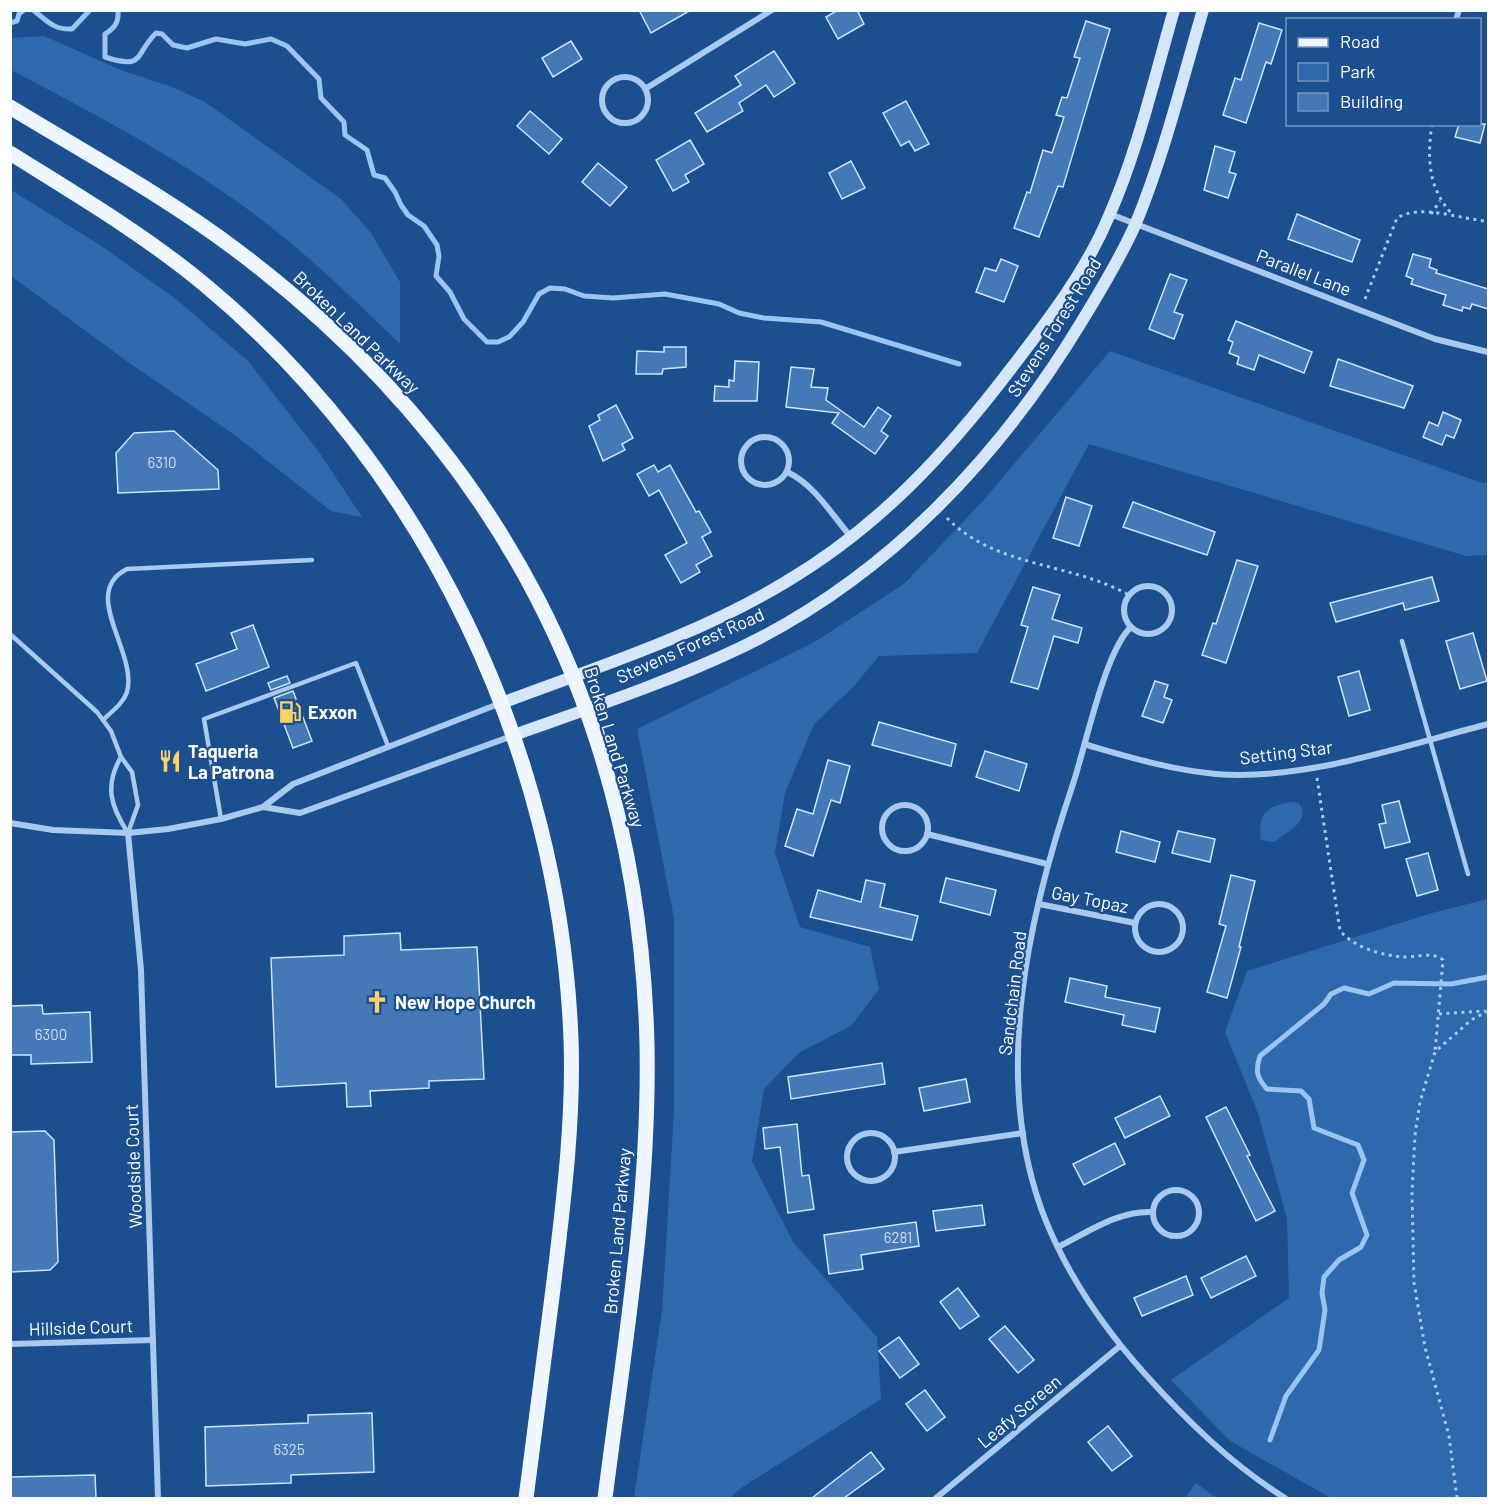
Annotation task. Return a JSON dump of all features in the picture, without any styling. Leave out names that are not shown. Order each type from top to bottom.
[{"type":"main road","name":"Broken Land Parkway","points":[[10,107],[233,247],[301,303],[373,371],[427,429],[470,486],[541,602],[575,676],[615,803],[627,864],[639,929],[647,1044],[642,1202],[605,1498]]},
{"type":"main road","points":[[10,153],[106,213],[203,283],[296,371],[338,419],[405,512],[437,567],[502,703],[539,816],[552,876],[564,954],[571,1041],[565,1193],[526,1498]]},
{"type":"street","points":[[645,89],[772,10]]},
{"type":"street","name":"Stevens Forest Road","points":[[10,823],[53,830],[128,833],[168,829],[221,819],[263,807],[292,784],[668,641],[727,614],[785,583],[851,537],[890,506],[952,444],[1046,323],[1094,248],[1110,214],[1136,138],[1174,10]]},
{"type":"street","name":"Stevens Forest Road","points":[[263,807],[300,813],[587,710],[742,647],[800,614],[873,564],[938,508],[975,470],[1020,416],[1097,297],[1135,224],[1163,145],[1203,10]]},
{"type":"street","points":[[628,77],[639,82],[645,89],[648,105],[638,119],[620,123],[606,114],[602,96],[611,82],[628,77]]},
{"type":"street","name":"Parallel Lane","points":[[1110,214],[1435,339],[1488,352]]},
{"type":"street","points":[[761,437],[776,440],[783,444],[789,457],[787,472],[775,483],[758,484],[745,475],[742,467],[744,451],[754,440],[761,437]]},
{"type":"street","points":[[787,472],[800,478],[851,537]]},
{"type":"street","points":[[1145,586],[1156,587],[1165,592],[1171,600],[1173,611],[1171,620],[1164,629],[1153,634],[1140,633],[1131,627],[1124,613],[1129,595],[1145,586]]},
{"type":"street","name":"Sandchain Road","points":[[1131,627],[1122,636],[1113,652],[1087,745],[1047,864],[1025,981],[1020,1025],[1019,1100],[1023,1133],[1042,1211],[1079,1287],[1120,1346],[1182,1416],[1233,1462],[1285,1498]]},
{"type":"street","name":"Setting Star","points":[[1087,745],[1150,763],[1216,774],[1252,774],[1316,767],[1488,724]]},
{"type":"street","points":[[910,806],[921,811],[927,822],[927,834],[917,848],[899,850],[885,839],[883,822],[892,809],[910,806]]},
{"type":"street","name":"Woodside Court","points":[[128,833],[141,970],[158,1498]]},
{"type":"street","points":[[927,834],[1047,864]]},
{"type":"street","name":"Gay Topaz","points":[[1039,904],[1135,923]]},
{"type":"street","name":"Gay Topaz","points":[[1163,904],[1173,908],[1180,916],[1182,934],[1170,949],[1161,952],[1148,949],[1136,934],[1135,923],[1144,909],[1163,904]]},
{"type":"street","points":[[894,1152],[1023,1133]]},
{"type":"street","points":[[863,1135],[882,1136],[890,1143],[894,1152],[894,1161],[887,1175],[872,1181],[855,1175],[847,1162],[850,1145],[863,1135]]},
{"type":"street","points":[[1182,1190],[1196,1201],[1199,1217],[1190,1232],[1172,1236],[1158,1228],[1153,1212],[1156,1201],[1163,1193],[1182,1190]]},
{"type":"street","points":[[1058,1246],[1121,1215],[1137,1211],[1153,1212]]},
{"type":"street","name":"Hillside Court","points":[[10,1344],[153,1340]]},
{"type":"street","name":"Leafy Screen","points":[[936,1498],[1120,1346]]},
{"type":"lane","points":[[103,720],[122,702],[129,680],[125,655],[106,598],[108,588],[119,573],[127,569],[312,560]]},
{"type":"lane","points":[[10,634],[80,696],[111,731],[120,757],[132,771],[138,805],[128,833]]},
{"type":"lane","points":[[1402,641],[1468,874]]},
{"type":"lane","points":[[221,819],[204,719],[356,663],[388,746]]},
{"type":"lane","points":[[120,757],[112,772],[113,809],[128,833]]},
{"type":"path","points":[[1432,126],[1430,169],[1440,201],[1452,214]]},
{"type":"path","points":[[1431,214],[1440,201]]},
{"type":"path","points":[[1361,311],[1396,218],[1402,214],[1452,214],[1488,221]]},
{"type":"path","points":[[938,508],[966,536],[1003,555],[1079,574],[1112,585],[1129,595]]},
{"type":"path","points":[[1316,767],[1340,931],[1349,940],[1382,954],[1403,957],[1439,957],[1443,969],[1435,1052],[1420,1102],[1415,1135],[1412,1262],[1425,1347],[1449,1436],[1457,1498]]},
{"type":"path","points":[[1439,1014],[1488,1011]]},
{"type":"path","points":[[1435,1052],[1470,1020],[1488,1011]]},
{"type":"green space","points":[[44,36],[121,70],[172,87],[205,102],[341,199],[371,233],[400,282],[400,344],[309,258],[222,191],[133,136],[11,70],[11,38]]},
{"type":"green space","points":[[11,190],[100,245],[176,299],[248,361],[319,452],[362,517],[331,511],[236,436],[128,362],[11,276]]},
{"type":"green space","points":[[1110,351],[1482,483],[1488,483],[1488,555],[1466,556],[1089,444],[977,653],[879,656],[853,687],[814,724],[785,793],[775,853],[800,927],[870,947],[879,989],[851,1026],[800,1052],[764,1089],[752,1161],[793,1242],[877,1337],[881,1399],[741,1488],[730,1498],[634,1498],[662,1311],[674,1112],[674,918],[637,729],[813,643],[904,584],[981,503]]},
{"type":"green space","points":[[1291,802],[1299,803],[1302,810],[1300,821],[1274,842],[1261,840],[1262,818],[1270,809]]},
{"type":"green space","points":[[1488,899],[1488,1498],[1331,1498],[1230,1441],[1171,1380],[1289,1298],[1287,1219],[1258,1113],[1225,1032],[1247,971],[1432,913]]},
{"type":"green space","points":[[1196,1483],[1216,1498],[1185,1498]]},
{"type":"building","points":[[639,10],[691,10],[651,33]]},
{"type":"building","points":[[838,10],[857,10],[864,24],[838,39],[826,17]]},
{"type":"building","points":[[1086,21],[1110,29],[1063,187],[1058,186],[1039,237],[1014,228],[1027,192],[1030,193],[1043,150],[1052,153],[1064,117],[1056,115],[1062,97],[1067,98],[1080,58],[1074,57]]},
{"type":"building","points":[[1259,23],[1282,30],[1271,64],[1266,62],[1246,123],[1223,115],[1235,78],[1241,80]]},
{"type":"building","points":[[571,41],[582,59],[553,77],[542,58]]},
{"type":"building","points":[[774,51],[795,83],[774,97],[766,85],[739,103],[743,111],[707,132],[695,113],[741,85],[735,76]]},
{"type":"building","points":[[906,101],[929,144],[915,151],[909,141],[901,146],[883,113]]},
{"type":"building","points":[[530,111],[562,139],[549,154],[517,126]]},
{"type":"building","points":[[1485,124],[1480,143],[1455,137],[1458,126]]},
{"type":"building","points":[[690,140],[704,164],[685,175],[689,182],[673,191],[656,160]]},
{"type":"building","points":[[1215,146],[1235,152],[1229,172],[1236,174],[1228,198],[1204,190]]},
{"type":"building","points":[[851,161],[865,188],[842,199],[829,173]]},
{"type":"building","points":[[598,163],[627,187],[610,206],[582,182]]},
{"type":"building","points":[[1297,214],[1360,240],[1352,262],[1288,239]]},
{"type":"building","points":[[1413,254],[1431,259],[1429,267],[1437,270],[1436,273],[1488,289],[1488,309],[1472,304],[1470,309],[1463,307],[1462,311],[1443,305],[1446,295],[1411,284],[1413,279],[1406,276]]},
{"type":"building","points":[[1001,259],[1018,266],[1004,302],[976,292],[985,268],[996,271]]},
{"type":"building","points":[[1170,274],[1187,280],[1174,312],[1183,315],[1174,339],[1149,329]]},
{"type":"building","points":[[1236,321],[1312,352],[1304,373],[1259,355],[1254,370],[1237,364],[1239,357],[1229,353],[1233,342],[1228,340]]},
{"type":"building","points":[[664,347],[686,347],[686,367],[663,369],[662,374],[636,374],[637,351],[664,352]]},
{"type":"building","points":[[1338,359],[1413,386],[1404,408],[1330,386]]},
{"type":"building","points":[[735,361],[759,362],[757,401],[714,401],[715,386],[729,387],[729,380],[734,381]]},
{"type":"building","points":[[791,367],[814,369],[811,387],[828,388],[826,400],[864,427],[878,407],[891,416],[881,431],[888,436],[875,454],[832,423],[839,413],[786,407]]},
{"type":"building","points":[[616,405],[633,438],[622,444],[625,450],[603,461],[589,426],[600,420],[598,415]]},
{"type":"building","points":[[1443,412],[1461,420],[1454,438],[1446,435],[1442,445],[1423,437],[1429,422],[1438,426]]},
{"type":"building","points":[[174,431],[218,470],[219,489],[118,493],[116,453],[134,433]]},
{"type":"building","points":[[654,465],[658,472],[670,465],[696,512],[699,511],[711,532],[702,537],[712,556],[696,565],[700,572],[681,583],[665,555],[687,543],[659,490],[649,496],[637,474]]},
{"type":"building","points":[[1066,497],[1092,506],[1079,546],[1053,538]]},
{"type":"building","points":[[1133,502],[1215,532],[1207,555],[1123,527]]},
{"type":"building","points":[[1237,560],[1258,566],[1226,663],[1202,655],[1213,623],[1216,624]]},
{"type":"building","points":[[1432,577],[1439,601],[1405,610],[1403,603],[1336,622],[1330,603]]},
{"type":"building","points":[[1033,587],[1060,595],[1052,619],[1082,628],[1078,643],[1054,636],[1038,689],[1011,682],[1028,627],[1021,625]]},
{"type":"building","points":[[253,625],[269,667],[206,691],[196,664],[237,649],[231,633]]},
{"type":"building","points":[[1473,633],[1487,681],[1460,689],[1446,641]]},
{"type":"building","points":[[1359,671],[1370,710],[1349,716],[1338,677]]},
{"type":"building","points":[[287,676],[290,683],[271,690],[268,683]]},
{"type":"building","points":[[1155,681],[1168,685],[1164,697],[1172,700],[1163,723],[1142,716]]},
{"type":"building","name":"Exxon","points":[[293,691],[312,741],[293,748],[274,698]]},
{"type":"building","points":[[879,722],[956,744],[951,766],[872,745]]},
{"type":"building","points":[[985,751],[1027,764],[1019,791],[976,777]]},
{"type":"building","points":[[828,760],[850,766],[840,803],[831,800],[813,856],[785,846],[797,809],[813,814]]},
{"type":"building","points":[[1399,801],[1410,842],[1385,848],[1379,824],[1386,823],[1382,805]]},
{"type":"building","points":[[1121,831],[1160,842],[1155,862],[1116,852]]},
{"type":"building","points":[[1178,831],[1215,839],[1210,862],[1172,853]]},
{"type":"building","points":[[1428,853],[1438,890],[1417,896],[1406,859]]},
{"type":"building","points":[[1231,875],[1255,881],[1227,998],[1207,992],[1226,926],[1219,924]]},
{"type":"building","points":[[946,878],[996,890],[990,915],[940,902]]},
{"type":"building","points":[[866,880],[885,884],[880,907],[918,916],[912,940],[810,917],[818,890],[861,902]]},
{"type":"building","name":"New Hope Church","points":[[400,933],[401,950],[477,947],[484,1079],[429,1081],[429,1088],[370,1091],[371,1106],[347,1107],[346,1083],[276,1087],[271,958],[344,955],[344,936]]},
{"type":"building","points":[[1070,978],[1107,986],[1105,997],[1160,1008],[1155,1032],[1122,1025],[1124,1015],[1065,1002]]},
{"type":"building","points":[[42,1005],[43,1014],[90,1012],[92,1062],[31,1064],[31,1055],[10,1055],[10,1006]]},
{"type":"building","points":[[882,1063],[885,1084],[791,1099],[788,1077]]},
{"type":"building","points":[[966,1079],[970,1102],[924,1111],[919,1088]]},
{"type":"building","points":[[1160,1096],[1170,1116],[1125,1138],[1115,1118]]},
{"type":"building","points":[[1226,1107],[1250,1155],[1247,1156],[1275,1211],[1256,1221],[1206,1117]]},
{"type":"building","points":[[797,1124],[802,1176],[809,1175],[814,1209],[788,1213],[780,1147],[765,1149],[763,1128]]},
{"type":"building","points":[[45,1131],[54,1140],[58,1262],[50,1270],[10,1272],[10,1132]]},
{"type":"building","points":[[1115,1143],[1125,1164],[1084,1185],[1073,1164]]},
{"type":"building","points":[[982,1205],[985,1225],[936,1231],[933,1211]]},
{"type":"building","points":[[916,1222],[919,1246],[861,1255],[863,1269],[829,1274],[824,1235]]},
{"type":"building","points":[[1246,1256],[1256,1276],[1211,1298],[1201,1278]]},
{"type":"building","points":[[1186,1276],[1193,1295],[1142,1316],[1134,1298]]},
{"type":"building","points":[[958,1288],[979,1316],[960,1329],[940,1302]]},
{"type":"building","points":[[1005,1326],[1034,1360],[1018,1373],[989,1339]]},
{"type":"building","points":[[899,1337],[919,1364],[900,1378],[879,1351]]},
{"type":"building","points":[[925,1390],[945,1417],[927,1431],[906,1404]]},
{"type":"building","points":[[372,1413],[374,1472],[291,1475],[291,1483],[206,1486],[205,1427],[308,1423],[308,1415]]},
{"type":"building","points":[[1108,1426],[1132,1456],[1112,1471],[1088,1442]]},
{"type":"building","points":[[871,1452],[884,1469],[844,1498],[812,1498]]},
{"type":"building","points":[[95,1475],[96,1498],[10,1498],[10,1477]]},
{"type":"waterway","points":[[10,23],[17,21],[19,14],[24,10]]},
{"type":"waterway","points":[[33,10],[55,26],[66,29],[72,29],[90,10]]},
{"type":"waterway","points":[[118,10],[116,24],[105,34],[105,57],[118,61],[133,61],[156,33],[162,34],[173,45],[187,48],[216,39],[245,44],[271,39],[287,46],[319,79],[321,98],[344,122],[345,135],[367,150],[374,175],[385,178],[408,215],[424,226],[437,245],[439,256],[436,276],[450,292],[464,319],[487,342],[498,342],[509,337],[523,322],[539,294],[550,288],[565,289],[584,296],[613,298],[665,294],[719,304],[739,313],[764,318],[821,322],[959,364]]},
{"type":"waterway","points":[[1270,1440],[1286,1396],[1319,1350],[1325,1310],[1322,1293],[1324,1277],[1339,1260],[1361,1247],[1367,1235],[1352,1193],[1364,1160],[1358,1145],[1314,1128],[1309,1099],[1301,1091],[1267,1089],[1258,1074],[1260,1056],[1324,1004],[1331,994],[1344,988],[1369,994],[1394,983],[1451,984],[1488,977]]},
{"type":"place","name":"Exxon","points":[[290,712]]},
{"type":"place","name":"Taqueria La Patrona","points":[[170,761]]},
{"type":"place","name":"New Hope Church","points":[[377,1002]]}]
